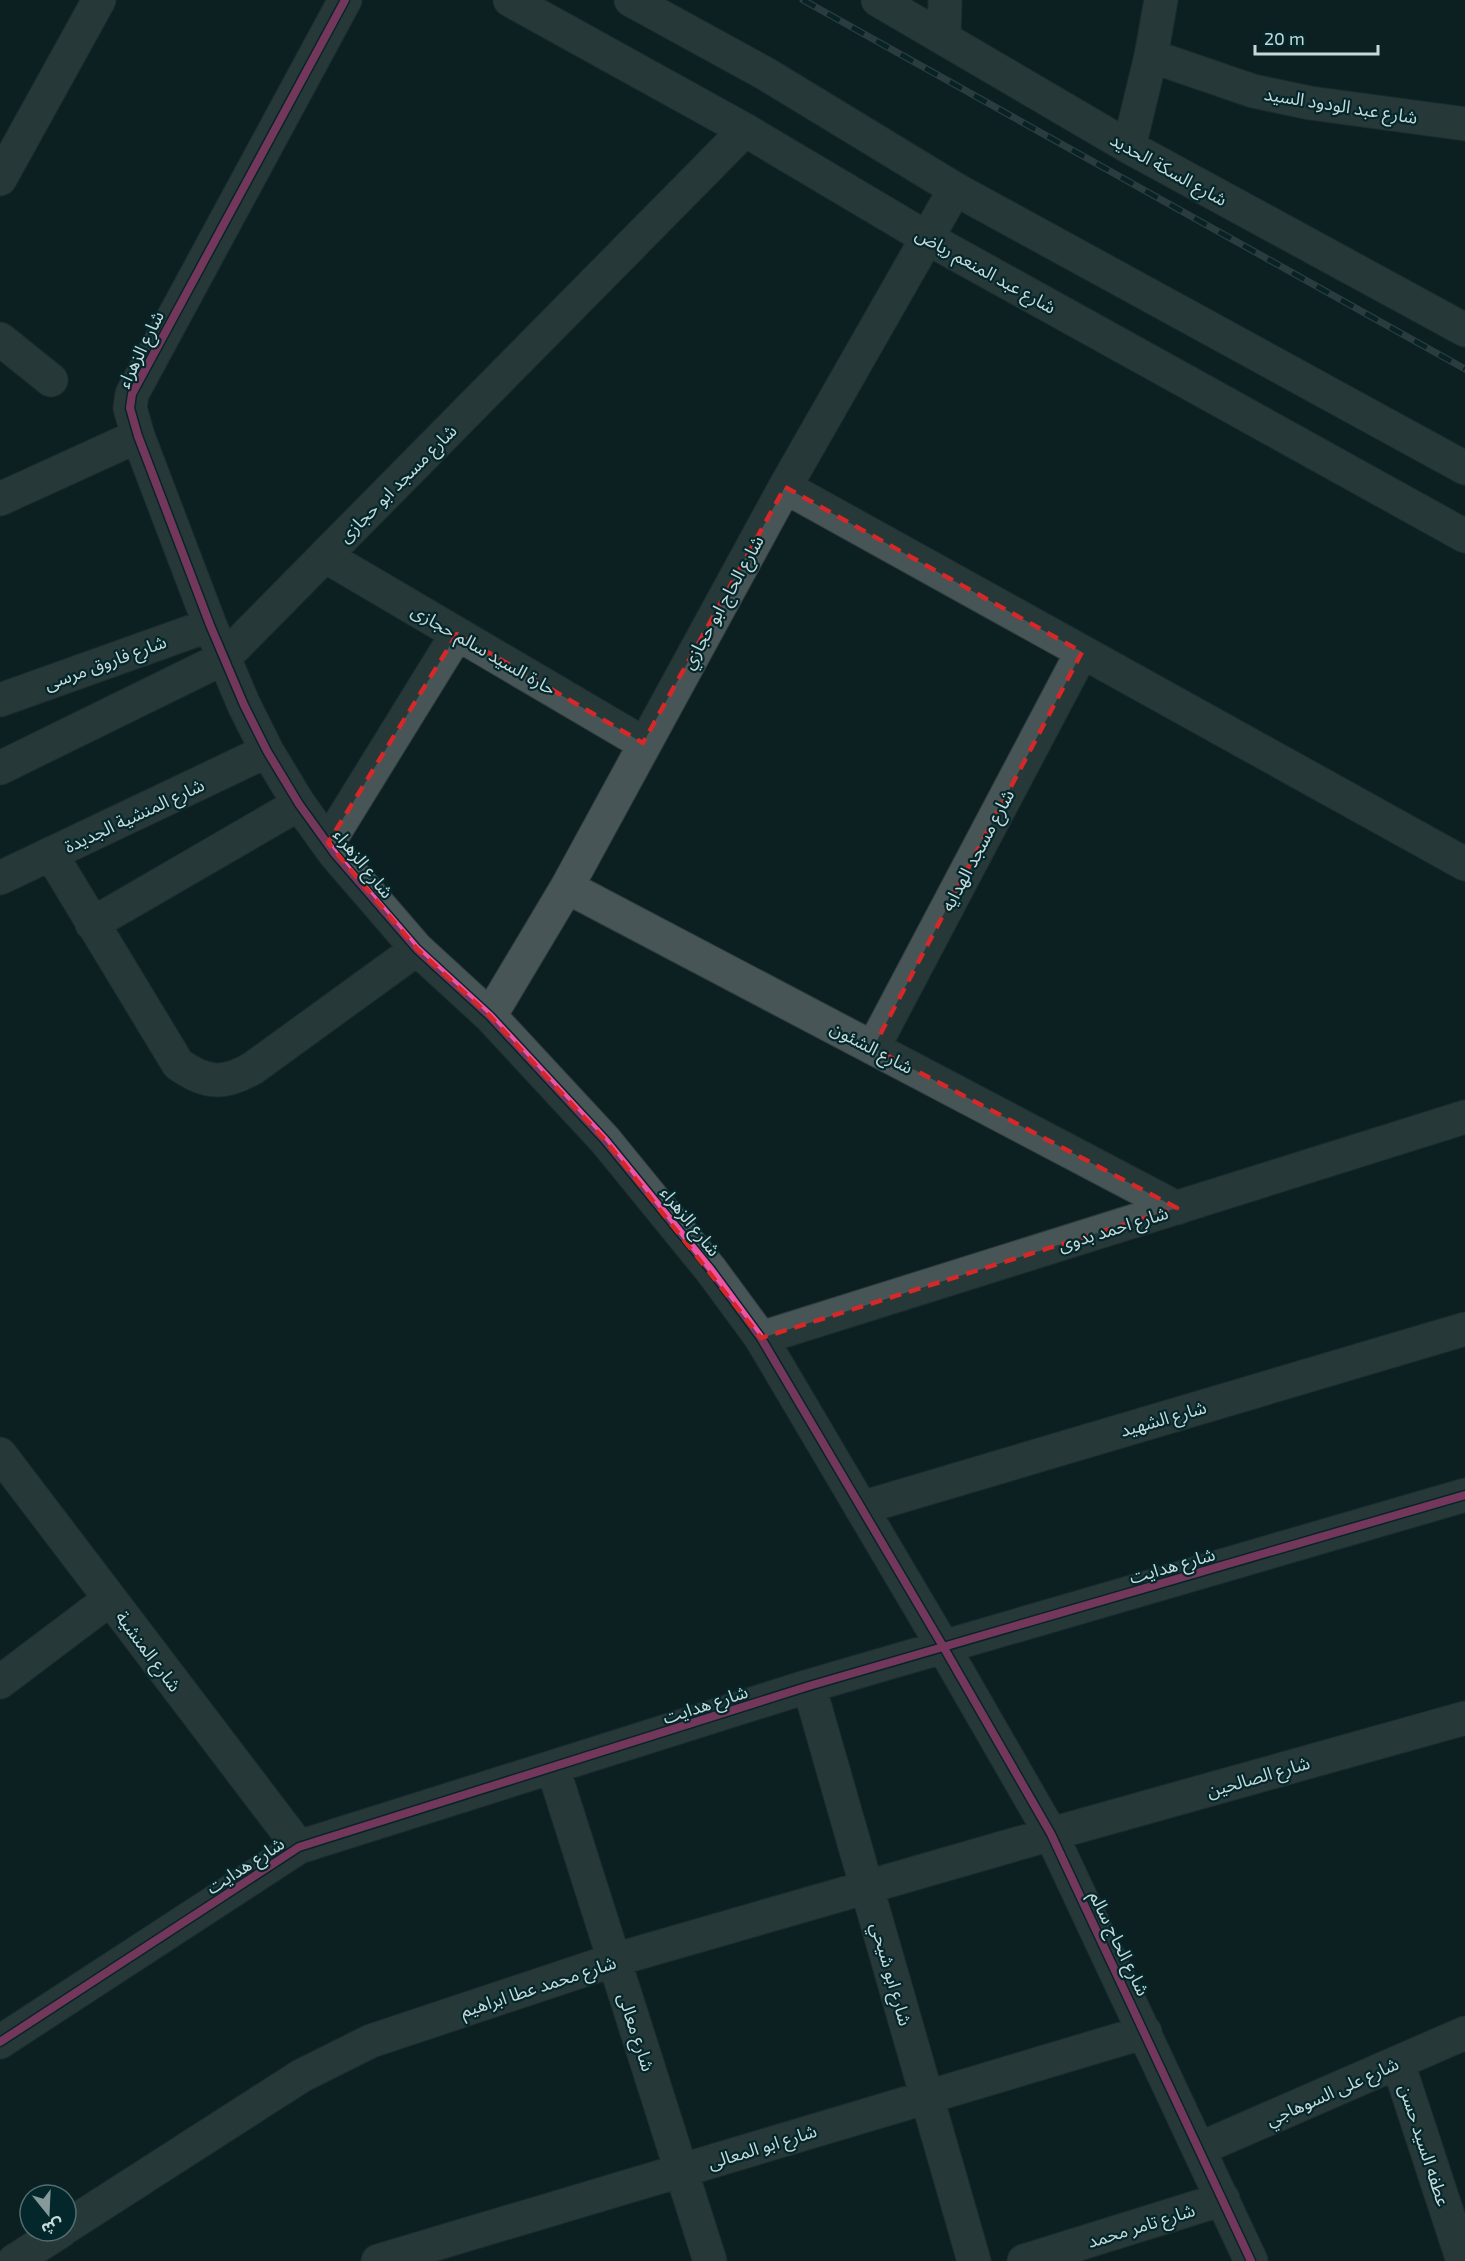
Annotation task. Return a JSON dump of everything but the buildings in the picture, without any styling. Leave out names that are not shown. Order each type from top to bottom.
[{"type":"street","points":[[0,179],[99,0]]},
{"type":"street","name":"شارع الزهراء","points":[[345,0],[137,382],[130,408],[138,436],[210,625],[244,705],[267,751],[299,804],[328,843],[417,949],[490,1016],[548,1077],[639,1180],[711,1270],[761,1338],[944,1648]]},
{"type":"street","name":"شارع عبد المنعم رياض","points":[[510,0],[745,130],[927,238],[1465,536]]},
{"type":"street","points":[[631,0],[766,74],[955,189],[1465,468]]},
{"type":"street","name":"شارع السكة الحديد","points":[[878,0],[1129,147],[1465,330]]},
{"type":"street","points":[[944,38],[945,0]]},
{"type":"street","points":[[1129,147],[1151,56],[1161,0]]},
{"type":"street","name":"شارع عبد الودود السيد","points":[[1151,56],[1253,91],[1310,104],[1465,124]]},
{"type":"street","name":"شارع مسجد ابو حجازى","points":[[0,768],[224,658],[745,130]]},
{"type":"street","name":"شارع الحاج ابو حجازي","points":[[490,1016],[567,887],[785,488],[955,189]]},
{"type":"street","points":[[0,339],[51,380]]},
{"type":"street","points":[[0,499],[138,436]]},
{"type":"street","points":[[785,488],[1465,864]]},
{"type":"street","name":"حارة السيد سالم حجازى","points":[[325,556],[644,743]]},
{"type":"street","name":"شارع فاروق مرسى","points":[[0,700],[210,625]]},
{"type":"street","points":[[328,843],[458,634]]},
{"type":"street","name":"شارع مسجد الهدايه","points":[[873,1048],[1082,652]]},
{"type":"street","name":"شارع المنشية الجديدة","points":[[0,878],[267,751]]},
{"type":"street","points":[[92,924],[299,804]]},
{"type":"street","points":[[51,854],[178,1064],[195,1076],[215,1081],[236,1078],[417,949]]},
{"type":"street","name":"شارع الشئون","points":[[567,887],[1177,1208]]},
{"type":"street","name":"شارع احمد بدوى","points":[[761,1338],[1465,1117]]},
{"type":"street","name":"شارع الشهيد","points":[[861,1508],[1465,1329]]},
{"type":"street","name":"شارع المنشية","points":[[0,1454],[299,1847]]},
{"type":"street","name":"شارع هدايت","points":[[0,2042],[299,1847],[809,1686],[1465,1495]]},
{"type":"street","points":[[0,1682],[110,1599]]},
{"type":"street","name":"شارع الحاج سالم","points":[[944,1648],[1051,1834],[1251,2261]]},
{"type":"street","name":"شارع ابو شيحي","points":[[809,1686],[974,2261]]},
{"type":"street","name":"شارع الصالحين","points":[[1051,1834],[1465,1718]]},
{"type":"street","name":"شارع معالى","points":[[554,1768],[710,2261]]},
{"type":"street","name":"شارع محمد عطا ابراهيم","points":[[78,2220],[293,2081],[371,2041],[614,1960],[1051,1834]]},
{"type":"street","name":"شارع ابو المعالى","points":[[378,2261],[1145,2032]]},
{"type":"street","name":"شارع على السوهاجي","points":[[1200,2149],[1465,2033]]},
{"type":"street","name":"عطفه السيد حسن","points":[[1398,2063],[1463,2261]]},
{"type":"street","name":"شارع تامر محمد","points":[[1024,2261],[1223,2199]]},
{"type":"street","points":[[14,2261],[42,2243]]},
{"type":"highlighted area","points":[[785,487],[1082,652],[873,1048],[1177,1208],[761,1338],[605,1140],[490,1016],[417,949],[328,843],[457,634],[643,743]]},
{"type":"railway","points":[[803,0],[1465,369]]},
{"type":"cycle path","points":[[345,0],[132,394],[130,408],[138,436],[210,625],[244,705],[267,751],[299,804],[335,854],[417,949],[490,1016],[605,1140],[711,1270],[761,1338],[1051,1834],[1251,2261]]},
{"type":"cycle path","points":[[0,2042],[299,1847],[809,1686],[1465,1495]]}]
